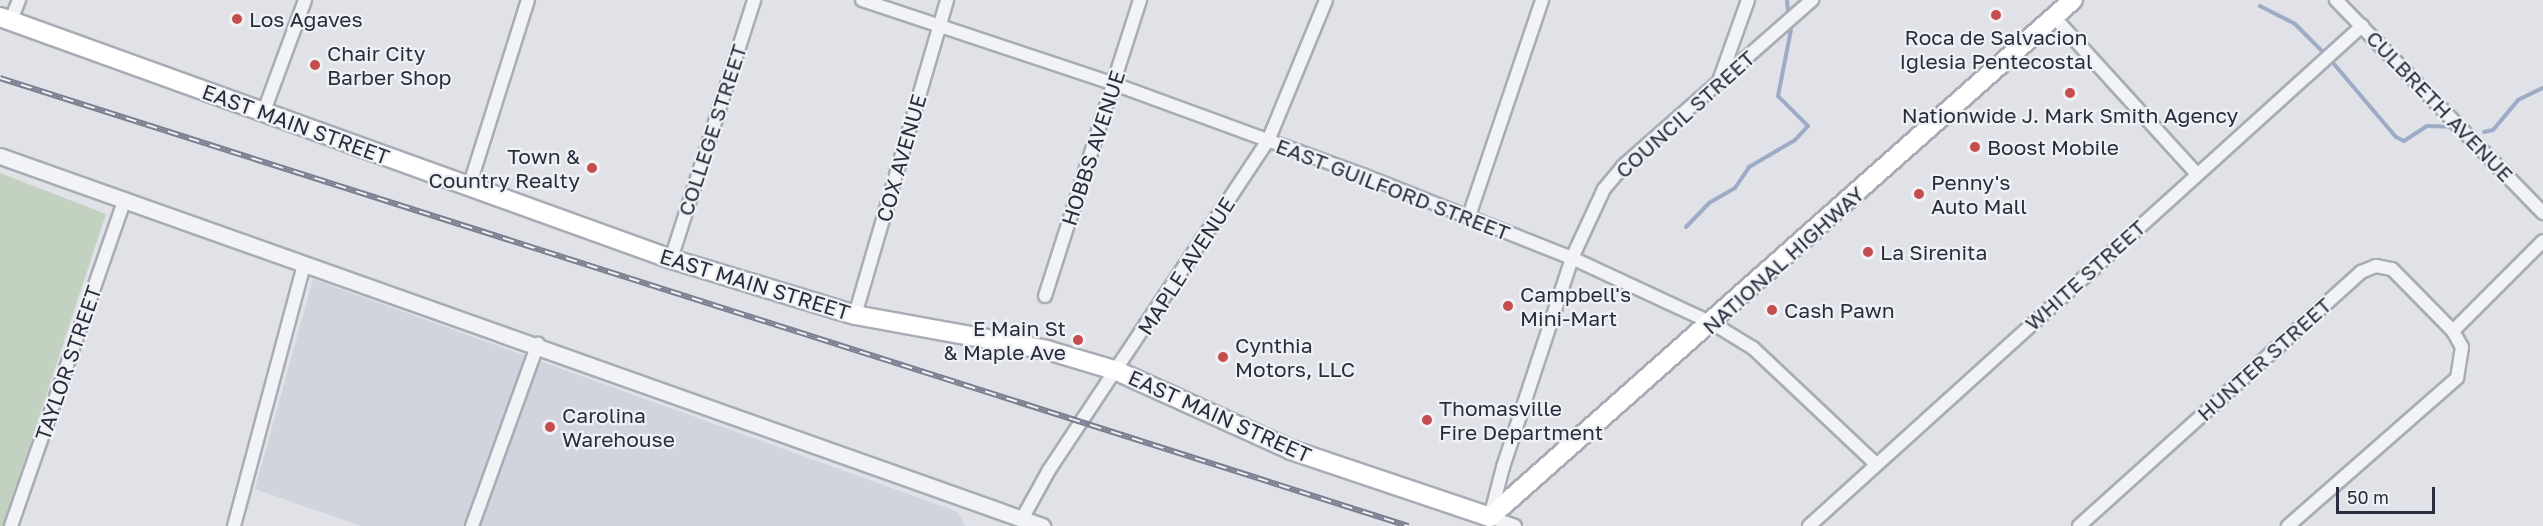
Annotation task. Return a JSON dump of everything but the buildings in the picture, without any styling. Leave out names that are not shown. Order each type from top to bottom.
[{"type":"main road","name":"NATIONAL HIGHWAY","points":[[1490,517],[1712,323],[2073,0]]},
{"type":"main road","name":"EAST MAIN STREET","points":[[5,19],[671,259],[855,315],[1047,350],[1117,371],[1291,450],[1490,517]]},
{"type":"street","points":[[5,19],[19,0]]},
{"type":"street","points":[[264,111],[304,0]]},
{"type":"street","points":[[469,187],[528,0]]},
{"type":"street","name":"COLLEGE STREET","points":[[671,259],[754,0]]},
{"type":"street","name":"EAST GUILFORD STREET","points":[[862,0],[1114,84],[1469,216],[1572,258],[1712,323],[1752,348],[1876,464]]},
{"type":"street","name":"COX AVENUE","points":[[855,315],[947,0]]},
{"type":"street","name":"HOBBS AVENUE","points":[[1046,296],[1140,0]]},
{"type":"street","name":"MAPLE AVENUE","points":[[1021,523],[1049,470],[1268,141],[1326,0]]},
{"type":"street","points":[[1469,216],[1542,0]]},
{"type":"street","points":[[1718,84],[1748,0]]},
{"type":"street","name":"COUNCIL STREET","points":[[1490,517],[1572,258],[1604,189],[1623,166],[1812,0]]},
{"type":"street","name":"CULBRETH AVENUE","points":[[2336,0],[2543,213]]},
{"type":"street","points":[[2054,17],[2197,174]]},
{"type":"street","name":"WHITE STREET","points":[[1809,526],[2362,26]]},
{"type":"street","points":[[0,156],[304,265],[538,344],[1021,523],[1042,526]]},
{"type":"street","name":"TAYLOR STREET","points":[[11,526],[124,201]]},
{"type":"street","points":[[2288,526],[2457,378],[2462,347],[2452,331],[2543,241]]},
{"type":"street","points":[[234,526],[304,265]]},
{"type":"street","name":"HUNTER STREET","points":[[2079,526],[2361,272],[2376,266],[2392,269],[2452,331]]},
{"type":"street","points":[[472,526],[538,344]]},
{"type":"street","name":"EAST MAIN STREET","points":[[1490,517],[1515,526]]},
{"type":"shaded area","points":[[313,279],[958,512],[965,526],[361,526],[255,489]]},
{"type":"green space","points":[[0,173],[106,214],[3,526],[0,526]]},
{"type":"waterway","points":[[1787,0],[1788,11]]},
{"type":"waterway","points":[[2260,6],[2295,24],[2322,51]]},
{"type":"waterway","points":[[1686,227],[1709,203],[1735,188],[1749,167],[1795,140],[1808,126],[1778,96],[1791,30]]},
{"type":"waterway","points":[[2334,64],[2396,137],[2404,141],[2427,126],[2450,127]]},
{"type":"waterway","points":[[2484,132],[2493,130],[2518,100],[2543,88]]},
{"type":"railway","points":[[0,78],[1408,526]]},
{"type":"place","name":"Roca de Salvacion Iglesia Pentecostal","points":[[1996,15]]},
{"type":"place","name":"Los Agaves","points":[[237,19]]},
{"type":"place","name":"Chair City Barber Shop","points":[[315,65]]},
{"type":"place","name":"Nationwide J. Mark Smith Agency","points":[[2070,93]]},
{"type":"place","name":"Boost Mobile","points":[[1975,147]]},
{"type":"place","name":"Town & Country Realty","points":[[592,168]]},
{"type":"place","name":"Penny's Auto Mall","points":[[1919,194]]},
{"type":"place","name":"La Sirenita","points":[[1868,252]]},
{"type":"place","name":"Campbell's Mini-Mart","points":[[1508,306]]},
{"type":"place","name":"Cash Pawn","points":[[1772,310]]},
{"type":"place","name":"E Main St & Maple Ave","points":[[1078,340]]},
{"type":"place","name":"Cynthia Motors, LLC","points":[[1223,357]]},
{"type":"place","name":"Thomasville Fire Department","points":[[1427,420]]},
{"type":"place","name":"Carolina Warehouse","points":[[550,427]]}]
